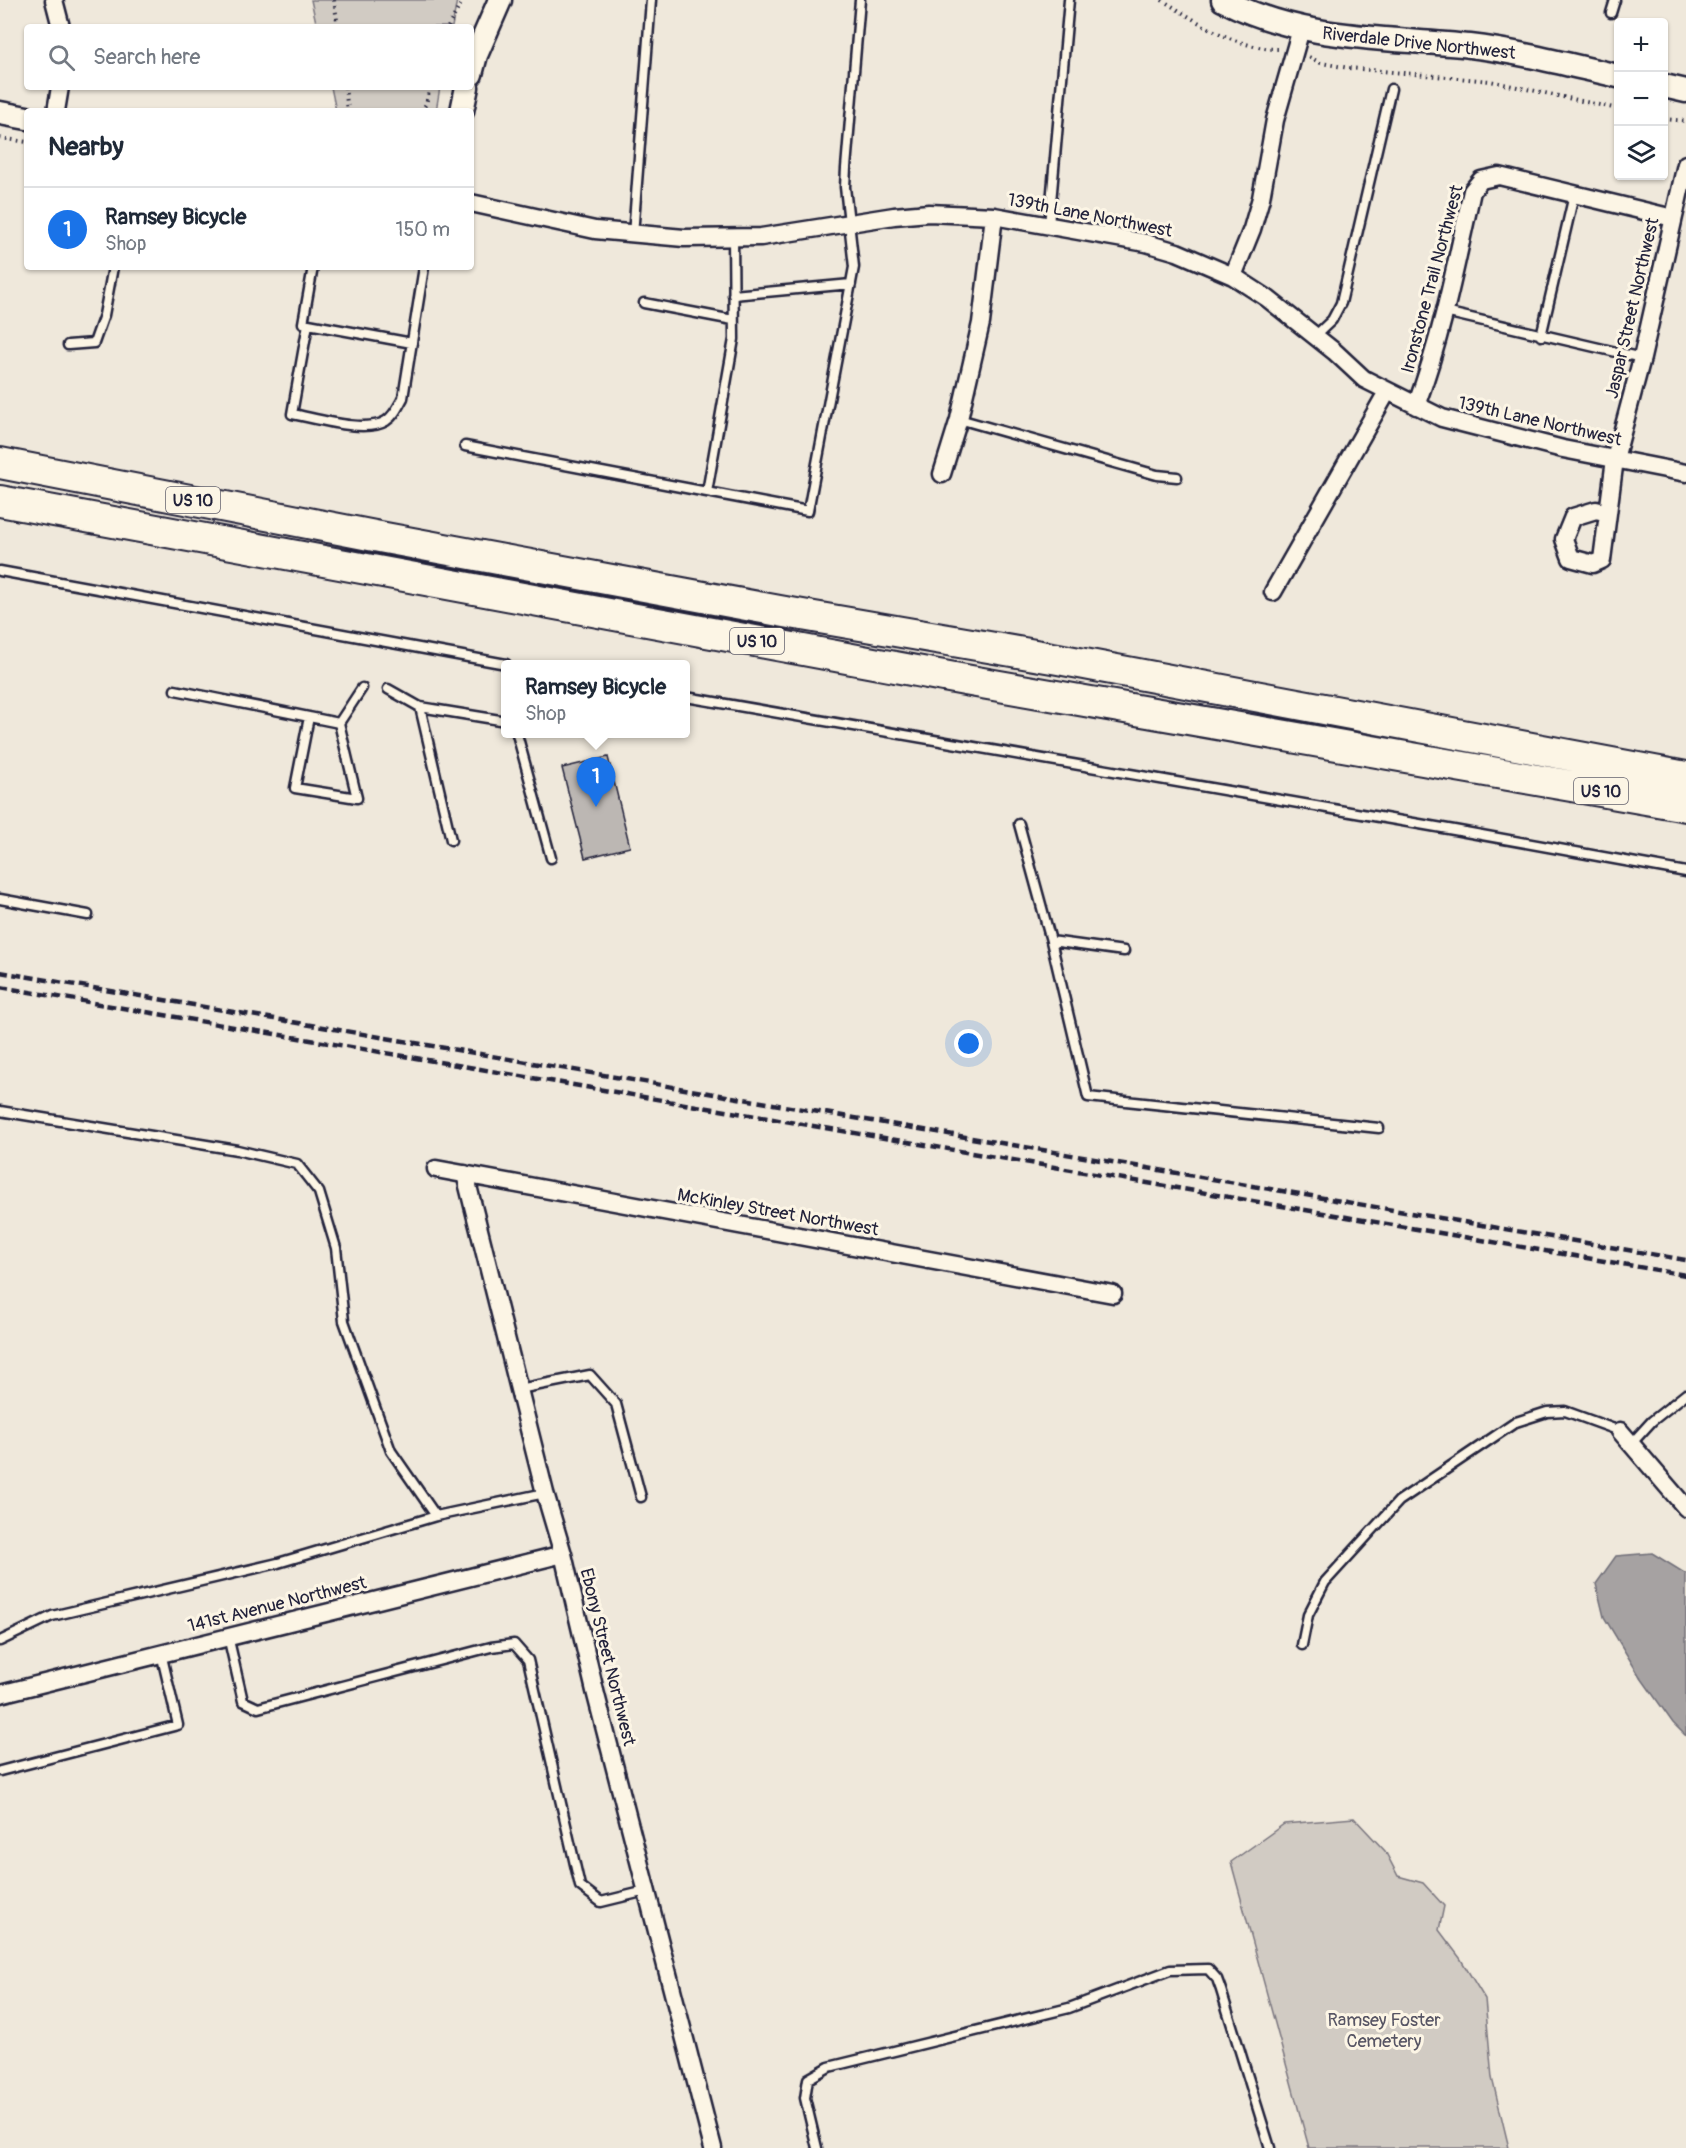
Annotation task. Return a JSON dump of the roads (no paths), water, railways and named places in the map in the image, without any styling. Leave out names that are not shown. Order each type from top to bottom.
[{"type":"highway","name":"US 10","points":[[0,463],[385,538],[785,612],[1058,659],[1686,777]]},
{"type":"highway","name":"US 10","points":[[0,501],[965,680],[1686,806]]},
{"type":"street","points":[[54,0],[60,24]]},
{"type":"street","points":[[474,63],[500,0]]},
{"type":"street","name":"Riverdale Drive Northwest","points":[[1223,0],[1250,13],[1301,28],[1347,36],[1499,50],[1614,75]]},
{"type":"street","points":[[1233,276],[1252,229],[1261,198],[1275,120],[1301,28]]},
{"type":"street","points":[[1668,87],[1686,91]]},
{"type":"street","points":[[56,108],[60,90]]},
{"type":"street","points":[[463,108],[466,90]]},
{"type":"street","points":[[0,113],[24,117]]},
{"type":"street","name":"Jaspar Street Northwest","points":[[1608,513],[1615,459],[1642,358],[1686,164]]},
{"type":"street","name":"Ironstone Trail Northwest","points":[[1416,406],[1431,367],[1472,191],[1481,180],[1499,176],[1673,218]]},
{"type":"street","name":"139th Lane Northwest","points":[[474,203],[595,230],[633,235],[684,238],[780,235],[929,213],[994,216],[1146,243],[1177,252],[1233,276],[1267,298],[1364,379],[1442,418],[1485,430],[1686,473]]},
{"type":"street","points":[[942,474],[959,419],[981,323],[994,216]]},
{"type":"street","points":[[1274,592],[1387,392]]},
{"type":"street","name":"McKinley Street Northwest","points":[[436,1169],[1113,1294]]},
{"type":"street","name":"Ebony Street Northwest","points":[[465,1174],[713,2148]]},
{"type":"street","points":[[1626,1437],[1686,1508]]},
{"type":"street","name":"141st Avenue Northwest","points":[[0,1694],[563,1554]]},
{"type":"lane","points":[[633,235],[651,0]]},
{"type":"lane","points":[[465,446],[808,511],[854,267],[846,168],[860,0]]},
{"type":"lane","points":[[1049,225],[1069,0]]},
{"type":"lane","points":[[1611,13],[1615,0]]},
{"type":"lane","points":[[1315,336],[1332,321],[1341,303],[1391,89]]},
{"type":"lane","points":[[1541,336],[1574,195]]},
{"type":"lane","points":[[707,492],[734,339],[733,237]]},
{"type":"lane","points":[[68,345],[94,343],[104,315],[112,270]]},
{"type":"lane","points":[[312,270],[303,323],[412,343]]},
{"type":"lane","points":[[308,324],[291,414],[362,426],[386,421],[395,412],[403,398],[424,270]]},
{"type":"lane","points":[[733,295],[851,284]]},
{"type":"lane","points":[[644,303],[734,320]]},
{"type":"lane","points":[[1445,312],[1642,358]]},
{"type":"lane","points":[[959,419],[1157,475],[1177,477]]},
{"type":"lane","points":[[0,571],[501,663]]},
{"type":"lane","points":[[309,717],[295,788],[357,798],[339,723],[362,688]]},
{"type":"lane","points":[[388,689],[420,707],[501,720]]},
{"type":"lane","points":[[175,690],[339,723]]},
{"type":"lane","points":[[690,698],[1686,872]]},
{"type":"lane","points":[[420,707],[451,840]]},
{"type":"lane","points":[[519,738],[551,858]]},
{"type":"lane","points":[[1019,824],[1051,941],[1088,1097],[1379,1128]]},
{"type":"lane","points":[[0,900],[88,915]]},
{"type":"lane","points":[[1051,941],[1124,951]]},
{"type":"lane","points":[[0,1111],[237,1150],[297,1164],[319,1192],[336,1248],[344,1321],[391,1451],[436,1516]]},
{"type":"lane","points":[[519,1389],[590,1375],[616,1404],[641,1497]]},
{"type":"lane","points":[[1302,1645],[1308,1615],[1325,1582],[1398,1501],[1516,1422],[1547,1412],[1565,1411],[1626,1437],[1652,1421],[1686,1394]]},
{"type":"lane","points":[[0,1641],[52,1616],[278,1563],[436,1516],[545,1492]]},
{"type":"lane","points":[[228,1636],[243,1701],[258,1708],[491,1647],[514,1644],[528,1660],[580,1886],[601,1902],[646,1891]]},
{"type":"lane","points":[[0,1771],[178,1725],[161,1653]]},
{"type":"lane","points":[[817,2148],[805,2098],[808,2079],[829,2067],[1069,2008],[1170,1970],[1208,1970],[1217,1979],[1221,1990],[1270,2148]]},
{"type":"railway","points":[[0,972],[1686,1260]]},
{"type":"railway","points":[[0,987],[1686,1275]]},
{"type":"place","name":"Ramsey Bicycle","points":[[596,807]]},
{"type":"park label","name":"Ramsey Foster Cemetery","points":[[1384,2030]]}]
